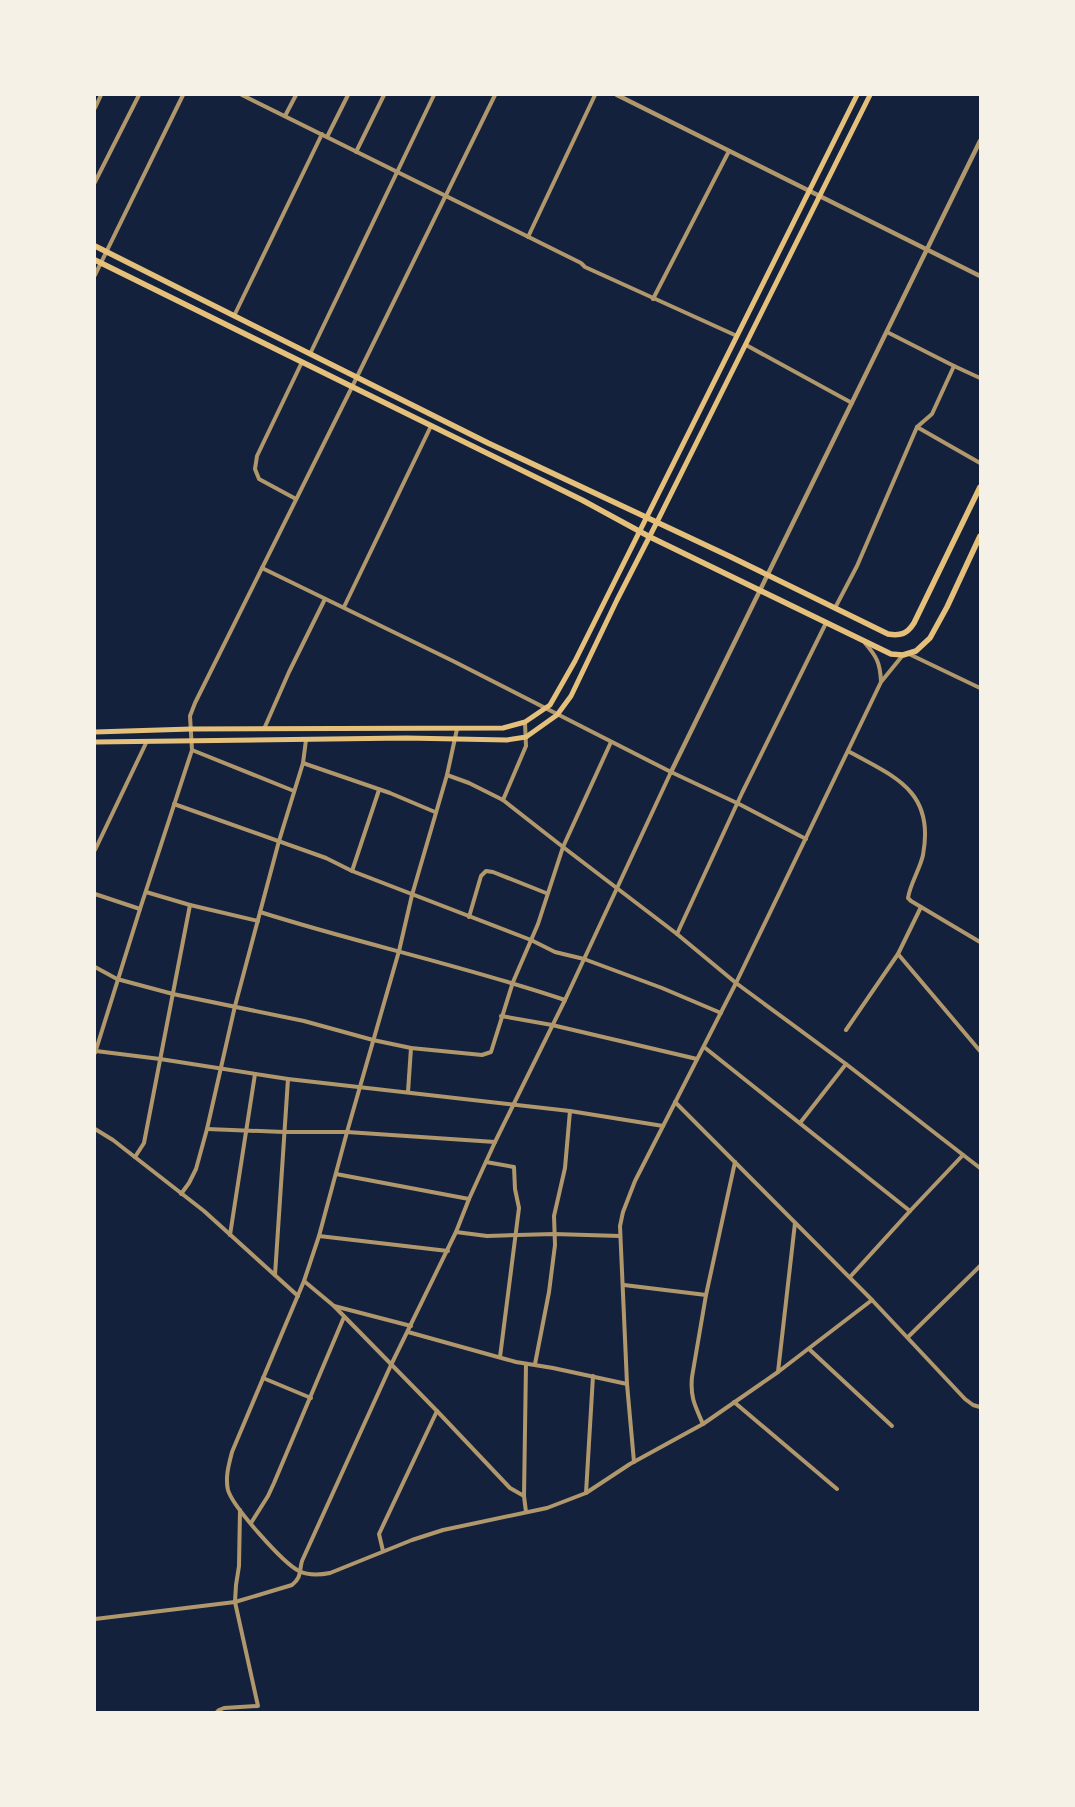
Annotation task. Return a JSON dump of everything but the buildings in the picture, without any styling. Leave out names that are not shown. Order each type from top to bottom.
[{"type":"highway","points":[[95,246],[488,443],[647,517],[888,634],[899,636],[909,630],[980,487]]},
{"type":"highway","points":[[98,261],[582,500],[650,537],[892,654],[906,654],[922,647],[930,638],[947,607],[980,536]]},
{"type":"main road","points":[[95,732],[190,729],[503,728],[525,722],[550,704],[556,698],[857,95]]},
{"type":"main road","points":[[95,742],[456,738],[508,740],[526,737],[558,715],[571,696],[617,600],[870,95]]},
{"type":"main road","points":[[607,595],[617,600]]},
{"type":"street","points":[[95,108],[101,95]]},
{"type":"street","points":[[95,182],[138,95]]},
{"type":"street","points":[[95,275],[98,261],[106,252],[183,95]]},
{"type":"street","points":[[242,95],[581,263],[585,267],[737,336]]},
{"type":"street","points":[[286,116],[296,95]]},
{"type":"street","points":[[327,137],[348,95]]},
{"type":"street","points":[[356,152],[384,95]]},
{"type":"street","points":[[310,354],[434,95]]},
{"type":"street","points":[[495,95],[195,703],[190,716],[192,750],[95,1052],[160,1058],[288,1079],[570,1111],[663,1126]]},
{"type":"street","points":[[528,237],[595,95]]},
{"type":"street","points":[[617,95],[980,276]]},
{"type":"street","points":[[234,316],[322,134]]},
{"type":"street","points":[[95,1619],[235,1602],[292,1585],[300,1577],[302,1561],[391,1366],[448,1251],[495,1142],[565,1000],[671,772],[769,576],[980,140]]},
{"type":"street","points":[[653,299],[729,151]]},
{"type":"street","points":[[887,332],[980,378]]},
{"type":"street","points":[[746,345],[852,403]]},
{"type":"street","points":[[296,499],[259,479],[255,469],[257,456],[302,362]]},
{"type":"street","points":[[835,608],[858,566],[917,427],[932,414],[954,366]]},
{"type":"street","points":[[344,607],[431,426]]},
{"type":"street","points":[[917,427],[980,463]]},
{"type":"street","points":[[262,568],[344,607],[806,839]]},
{"type":"street","points":[[264,729],[289,672],[325,599]]},
{"type":"street","points":[[677,934],[739,804],[742,793],[826,623]]},
{"type":"street","points":[[864,641],[876,656],[880,668],[881,682]]},
{"type":"street","points":[[634,1462],[627,1384],[624,1285],[620,1236],[623,1212],[635,1181],[736,983],[881,682],[906,654],[980,688]]},
{"type":"street","points":[[503,800],[526,746],[525,722]]},
{"type":"street","points":[[457,729],[447,775],[412,895],[399,951],[346,1132],[319,1236],[298,1296],[232,1452],[228,1467],[228,1490],[240,1510],[276,1551],[292,1566],[301,1572],[321,1575],[443,1530],[560,1504],[586,1493],[634,1462],[703,1424],[778,1372],[872,1300]]},
{"type":"street","points":[[95,850],[147,740]]},
{"type":"street","points":[[181,1194],[190,1183],[196,1169],[235,1006],[279,841],[303,763],[306,740]]},
{"type":"street","points":[[95,967],[118,979],[173,994],[304,1021],[373,1040],[411,1048],[482,1055],[491,1052],[501,1016],[513,982],[538,924],[546,893],[562,848],[611,742]]},
{"type":"street","points":[[192,750],[294,791]]},
{"type":"street","points":[[848,751],[892,775],[918,801],[924,816],[926,835],[922,856],[908,898],[980,942]]},
{"type":"street","points":[[303,763],[435,812]]},
{"type":"street","points":[[447,775],[470,783],[503,800],[562,848],[617,887],[677,934],[736,983],[846,1064],[980,1168]]},
{"type":"street","points":[[352,871],[379,790]]},
{"type":"street","points":[[174,804],[326,858],[352,871],[531,940],[555,952],[584,959],[662,988],[721,1013]]},
{"type":"street","points":[[469,917],[482,876],[486,871],[546,893]]},
{"type":"street","points":[[146,892],[190,905],[258,921]]},
{"type":"street","points":[[95,894],[140,909]]},
{"type":"street","points":[[135,1157],[144,1143],[190,905]]},
{"type":"street","points":[[846,1030],[898,954],[920,907]]},
{"type":"street","points":[[260,912],[306,927],[513,982],[565,1000]]},
{"type":"street","points":[[898,954],[980,1051]]},
{"type":"street","points":[[501,1016],[552,1025],[697,1059]]},
{"type":"street","points":[[704,1047],[910,1211]]},
{"type":"street","points":[[408,1092],[411,1048]]},
{"type":"street","points":[[800,1123],[846,1064]]},
{"type":"street","points":[[230,1235],[254,1074]]},
{"type":"street","points":[[275,1275],[288,1079]]},
{"type":"street","points":[[676,1102],[850,1277],[964,1399],[980,1407]]},
{"type":"street","points":[[535,1364],[549,1292],[554,1245],[554,1216],[565,1168],[570,1111]]},
{"type":"street","points":[[95,1129],[113,1140],[204,1211],[298,1296]]},
{"type":"street","points":[[207,1129],[346,1132],[495,1142]]},
{"type":"street","points":[[850,1277],[963,1155]]},
{"type":"street","points":[[486,1162],[514,1167],[515,1189],[519,1208],[500,1357]]},
{"type":"street","points":[[703,1424],[692,1400],[691,1390],[706,1295],[735,1162]]},
{"type":"street","points":[[336,1174],[469,1199]]},
{"type":"street","points":[[778,1372],[795,1222]]},
{"type":"street","points":[[456,1232],[487,1236],[554,1234],[620,1236]]},
{"type":"street","points":[[319,1236],[448,1251]]},
{"type":"street","points":[[908,1337],[980,1266]]},
{"type":"street","points":[[304,1281],[334,1306],[510,1488],[524,1496]]},
{"type":"street","points":[[624,1285],[706,1295]]},
{"type":"street","points":[[334,1306],[411,1326]]},
{"type":"street","points":[[251,1523],[268,1496],[344,1317]]},
{"type":"street","points":[[408,1332],[526,1364],[535,1364],[627,1384]]},
{"type":"street","points":[[808,1349],[892,1426]]},
{"type":"street","points":[[526,1364],[524,1496],[526,1512]]},
{"type":"street","points":[[586,1493],[593,1376]]},
{"type":"street","points":[[263,1378],[311,1398]]},
{"type":"street","points":[[734,1402],[837,1489]]},
{"type":"street","points":[[383,1551],[379,1534],[437,1411]]},
{"type":"street","points":[[217,1712],[224,1708],[258,1706],[235,1602],[240,1566],[240,1510]]}]
